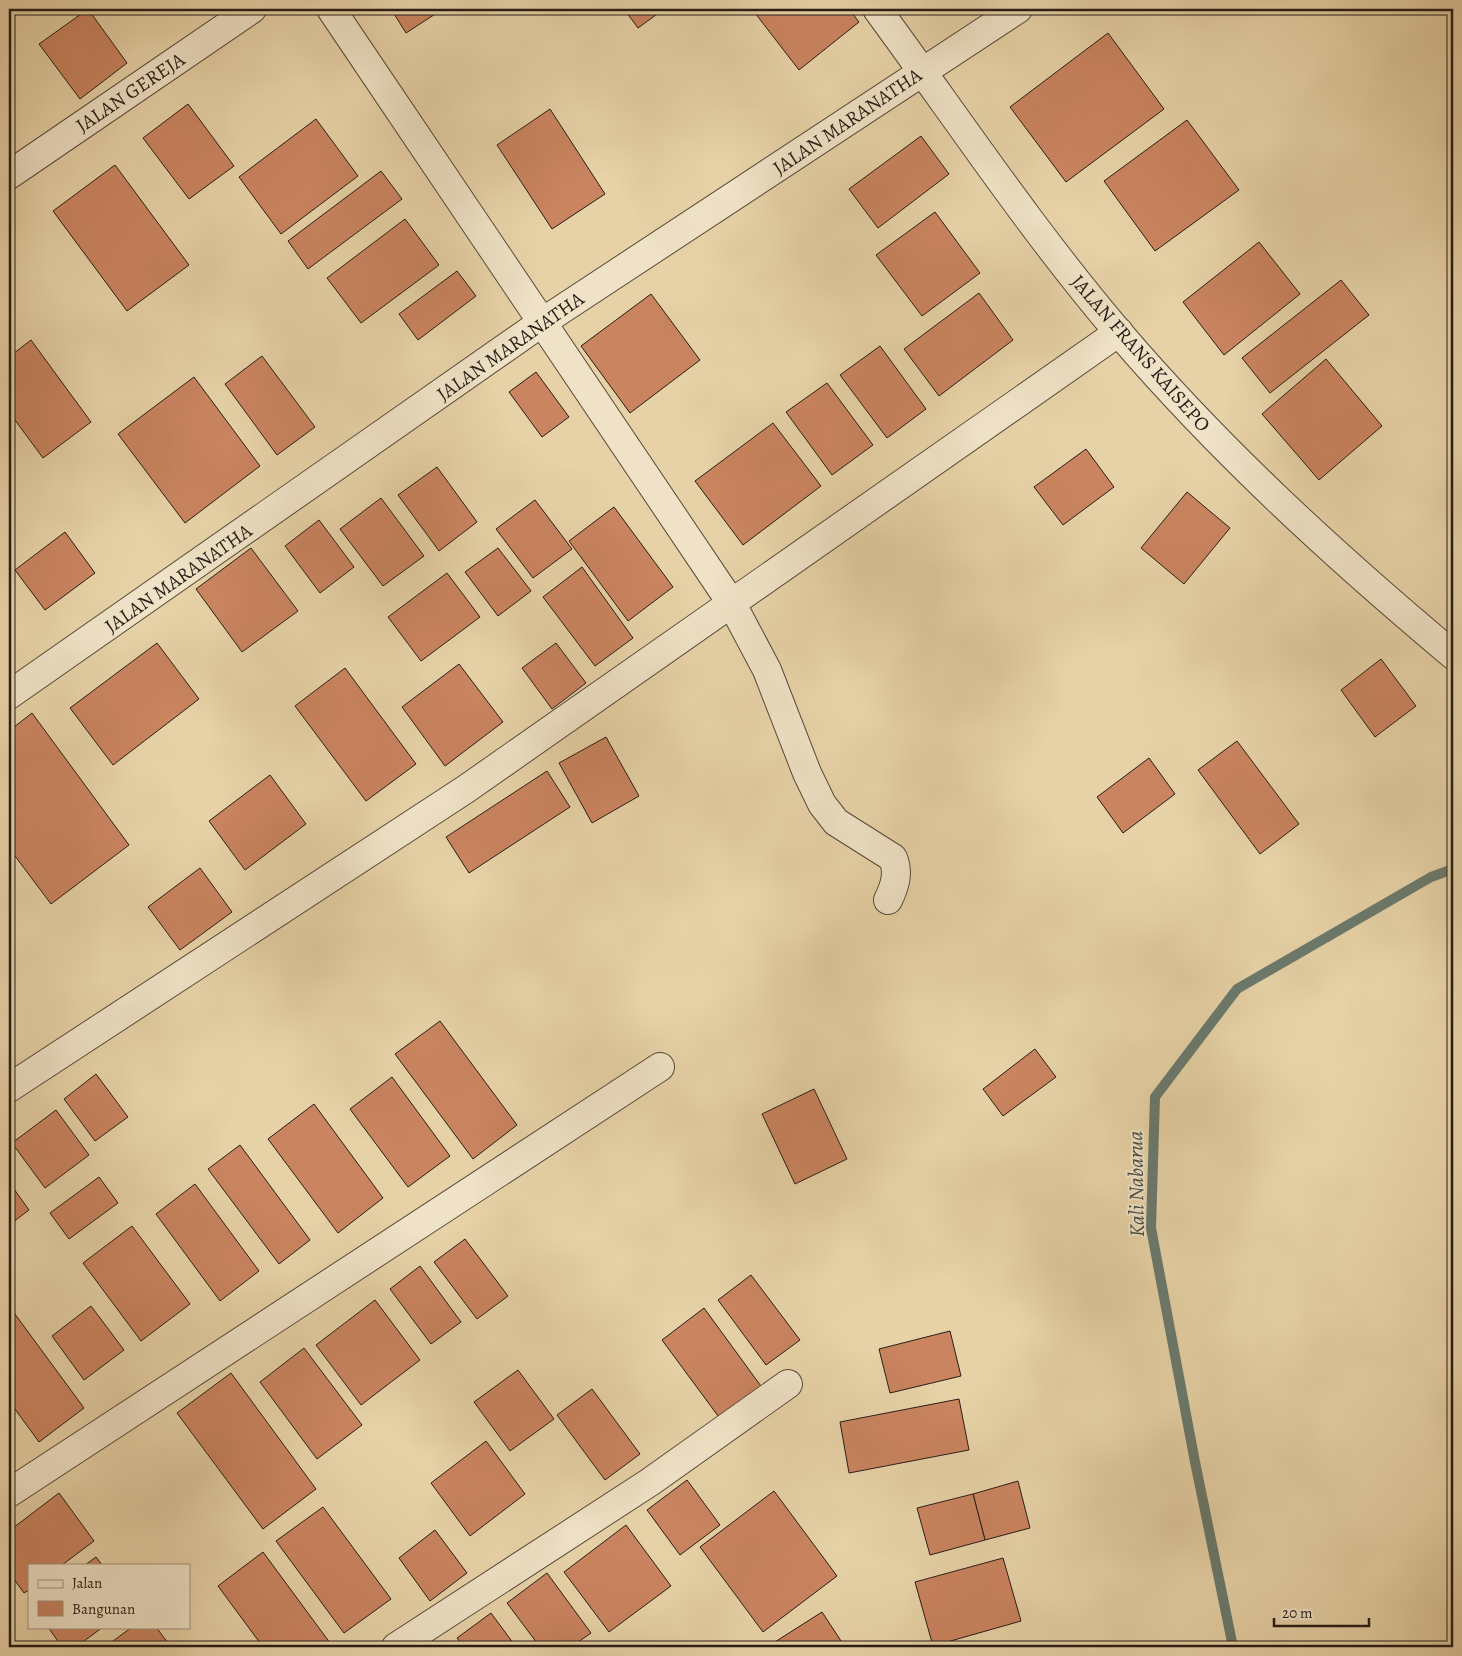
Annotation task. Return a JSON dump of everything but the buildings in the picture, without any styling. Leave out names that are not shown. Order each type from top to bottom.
[{"type":"street","name":"JALAN GEREJA","points":[[9,175],[252,9]]},
{"type":"street","points":[[331,9],[732,604],[767,670],[807,773],[822,804],[836,822],[893,858],[896,867],[895,885],[888,900]]},
{"type":"street","name":"JALAN FRANS KAISEPO","points":[[877,9],[1032,223],[1119,332],[1183,406],[1254,477],[1358,575],[1453,655]]},
{"type":"street","name":"JALAN MARANATHA","points":[[9,695],[541,323],[1018,9]]},
{"type":"street","points":[[9,1088],[466,789],[1119,332]]},
{"type":"street","points":[[9,1493],[660,1067]]},
{"type":"street","points":[[396,1647],[650,1482],[788,1384]]},
{"type":"waterway","name":"Kali Nabarua","points":[[1233,1647],[1195,1462],[1151,1228],[1155,1097],[1237,989],[1431,877],[1453,869]]}]
